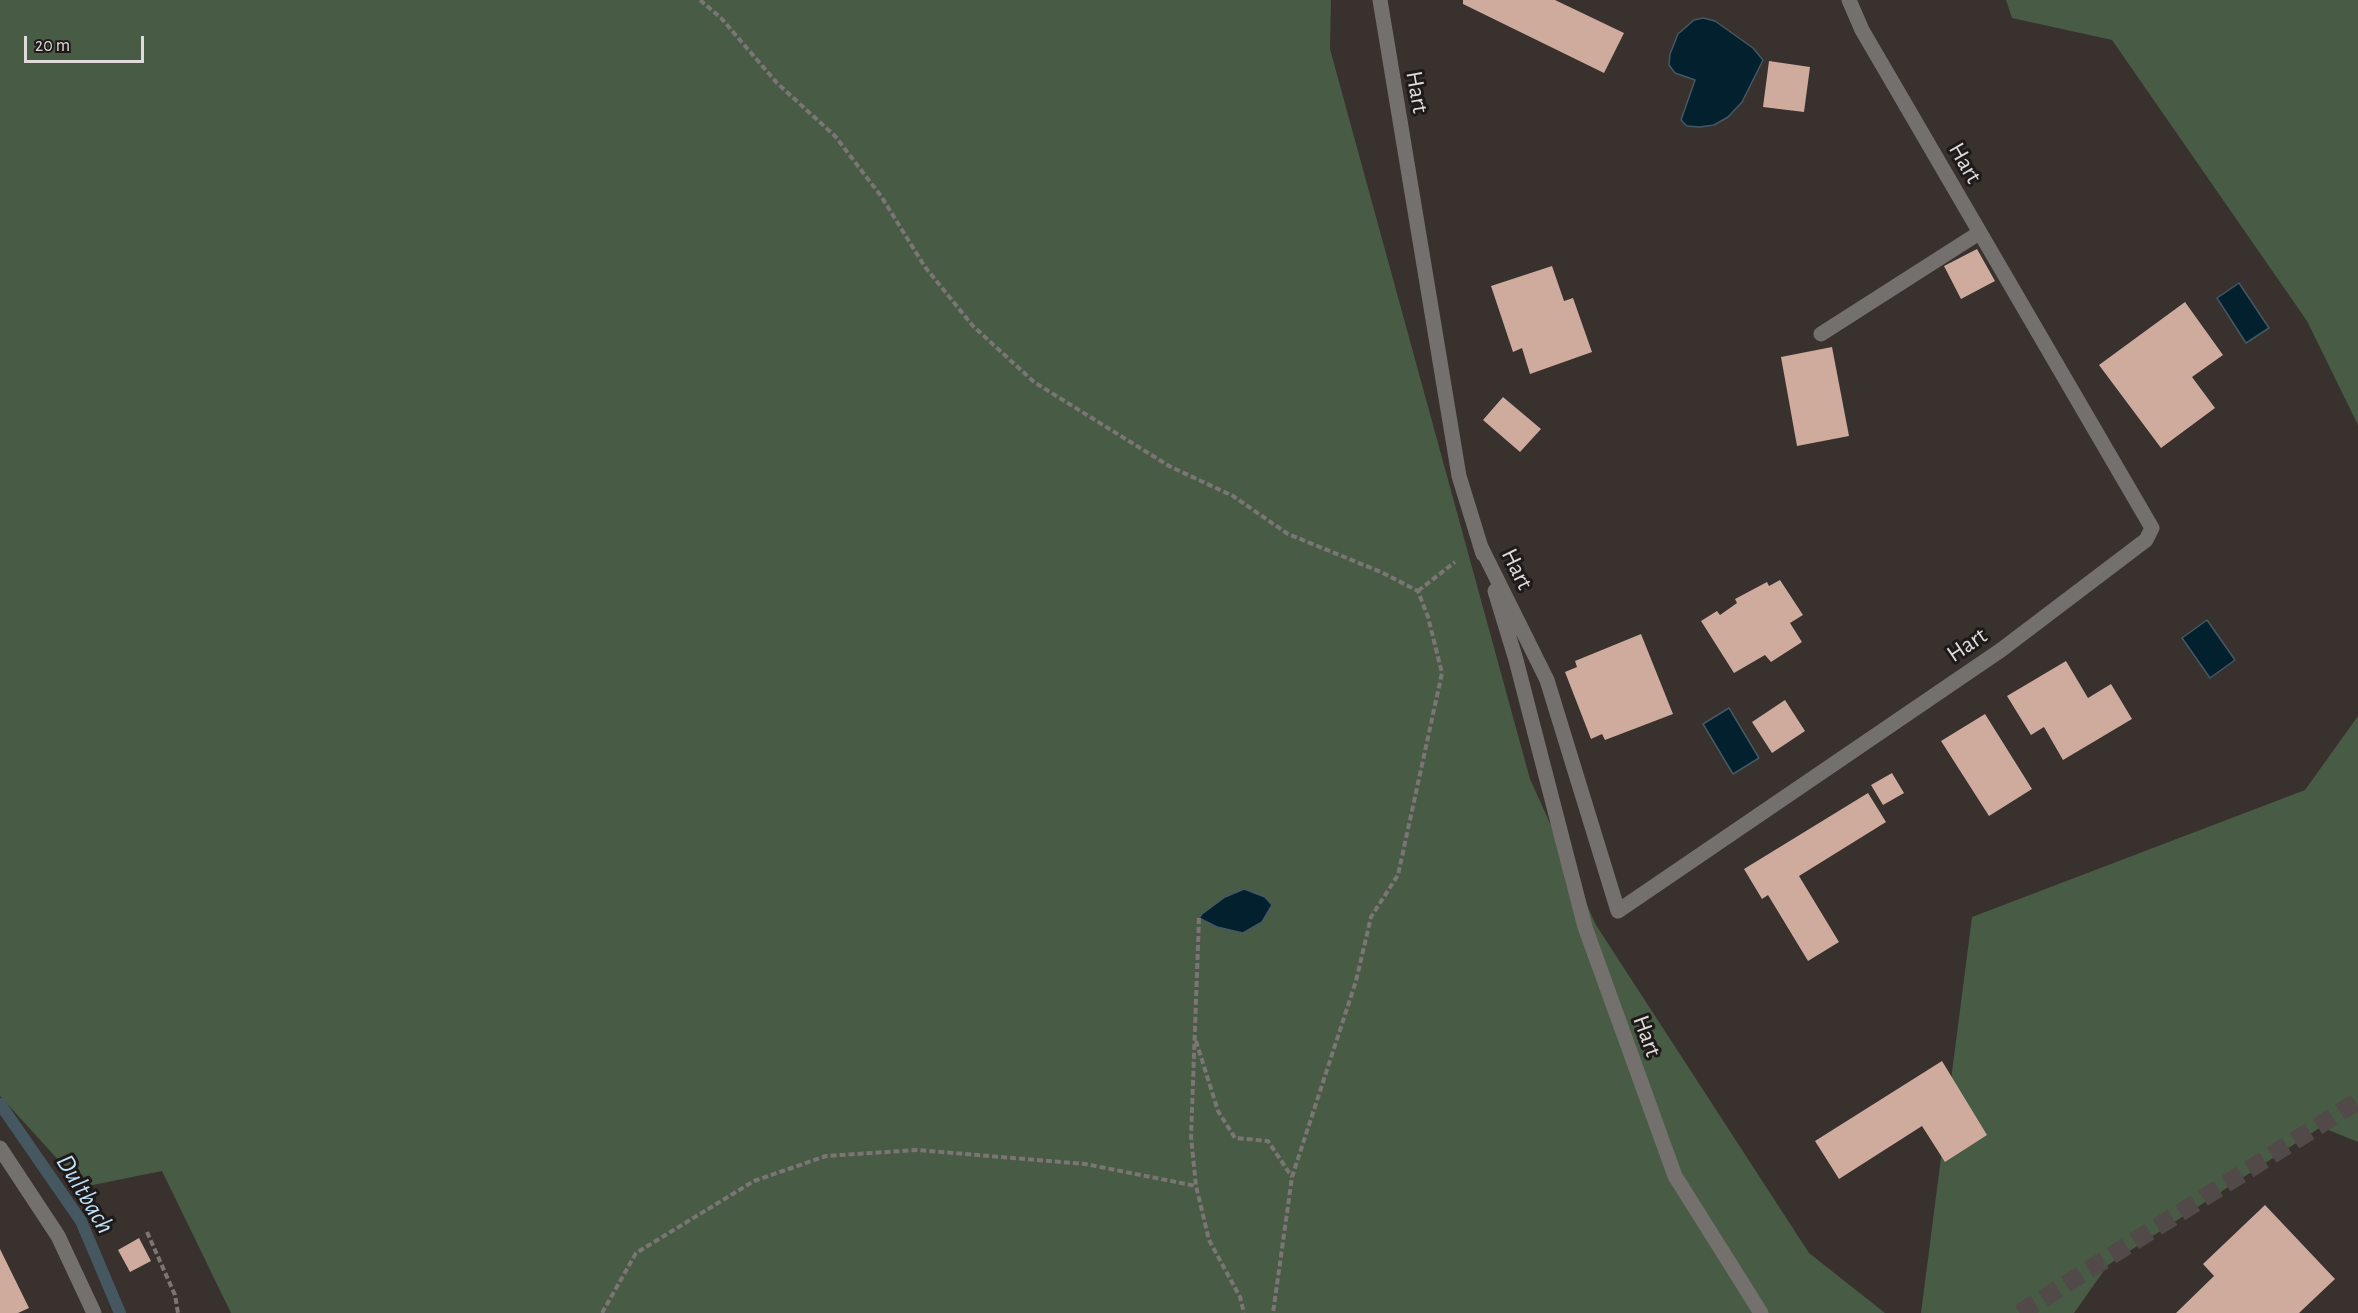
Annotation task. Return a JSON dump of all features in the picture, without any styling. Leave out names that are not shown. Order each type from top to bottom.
[{"type":"street","name":"Hart","points":[[1380,0],[1459,476],[1516,660],[1585,927],[1675,1176],[1761,1313]]},
{"type":"street","name":"Hart","points":[[1480,545],[1546,680],[1618,911],[2001,650],[2146,540],[2152,528],[1862,30],[1849,0]]},
{"type":"street","points":[[1821,334],[1980,233]]},
{"type":"street","points":[[0,1148],[58,1236],[94,1313]]},
{"type":"path","points":[[700,0],[721,18],[777,83],[836,136],[882,196],[925,267],[973,326],[1034,381],[1169,466],[1233,496],[1288,534],[1381,572],[1418,591],[1428,617],[1442,673],[1398,875],[1371,917],[1356,981],[1292,1177],[1273,1313]]},
{"type":"path","points":[[1418,591],[1480,545]]},
{"type":"path","points":[[1199,918],[1191,1137],[1196,1186],[1209,1240],[1240,1297],[1244,1313]]},
{"type":"path","points":[[1194,1035],[1218,1111],[1235,1138],[1268,1141],[1292,1177]]},
{"type":"path","points":[[602,1313],[636,1253],[754,1181],[826,1156],[916,1150],[1085,1164],[1196,1186]]},
{"type":"path","points":[[147,1232],[175,1295],[178,1313]]},
{"type":"green space","points":[[0,0],[1331,0],[1330,49],[1530,779],[1596,925],[1809,1253],[1885,1313],[231,1313],[162,1171],[83,1187],[0,1096]]},
{"type":"green space","points":[[2006,0],[2358,0],[2358,425],[2307,321],[2112,40],[2012,18]]},
{"type":"green space","points":[[2358,716],[2358,1142],[2321,1127],[2108,1265],[2074,1313],[1921,1313],[1972,917],[2305,790]]},
{"type":"water","points":[[1703,18],[1715,21],[1753,48],[1763,60],[1742,102],[1728,117],[1714,125],[1687,126],[1681,120],[1695,80],[1675,73],[1669,65],[1670,54],[1678,34],[1694,20]]},
{"type":"water","points":[[2239,283],[2269,328],[2246,343],[2217,298]]},
{"type":"water","points":[[2207,620],[2235,660],[2210,678],[2182,638]]},
{"type":"water","points":[[1729,708],[1759,758],[1733,774],[1703,724]]},
{"type":"water","points":[[1244,889],[1265,897],[1272,905],[1262,922],[1243,933],[1217,927],[1199,918],[1225,897]]},
{"type":"building","points":[[1463,0],[1555,0],[1624,33],[1604,73],[1463,4]]},
{"type":"building","points":[[1769,61],[1810,67],[1804,112],[1763,107]]},
{"type":"building","points":[[1977,249],[1995,281],[1961,299],[1944,266]]},
{"type":"building","points":[[1552,266],[1564,301],[1573,298],[1592,352],[1530,374],[1522,348],[1513,352],[1491,286]]},
{"type":"building","points":[[2185,302],[2223,355],[2192,377],[2215,408],[2161,448],[2099,365]]},
{"type":"building","points":[[1832,347],[1849,436],[1797,446],[1781,357]]},
{"type":"building","points":[[1503,397],[1541,429],[1520,452],[1483,420]]},
{"type":"building","points":[[1780,580],[1803,615],[1790,623],[1802,642],[1771,662],[1765,655],[1734,673],[1701,621],[1717,611],[1720,615],[1737,603],[1735,599],[1767,582],[1769,586]]},
{"type":"building","points":[[1641,634],[1673,714],[1605,740],[1602,734],[1591,739],[1565,672],[1577,667],[1575,661]]},
{"type":"building","points":[[2066,661],[2088,698],[2111,684],[2132,719],[2063,760],[2044,727],[2031,735],[2007,696]]},
{"type":"building","points":[[1785,700],[1805,731],[1772,753],[1752,722]]},
{"type":"building","points":[[1985,714],[2032,789],[1989,816],[1941,741]]},
{"type":"building","points":[[1892,773],[1904,793],[1883,805],[1871,785]]},
{"type":"building","points":[[1868,793],[1886,822],[1799,876],[1839,942],[1808,961],[1768,895],[1762,899],[1744,869]]},
{"type":"building","points":[[1942,1061],[1987,1135],[1945,1162],[1922,1126],[1839,1179],[1815,1141]]},
{"type":"building","points":[[2265,1205],[2335,1279],[2299,1313],[2176,1313],[2214,1276],[2203,1264]]},
{"type":"building","points":[[139,1238],[151,1261],[130,1272],[118,1250]]},
{"type":"building","points":[[0,1249],[29,1308],[18,1313],[0,1313]]},
{"type":"waterway","name":"Dultbach","points":[[0,1104],[81,1221],[120,1313]]},
{"type":"tunnel","points":[[2020,1313],[2358,1101]]}]
